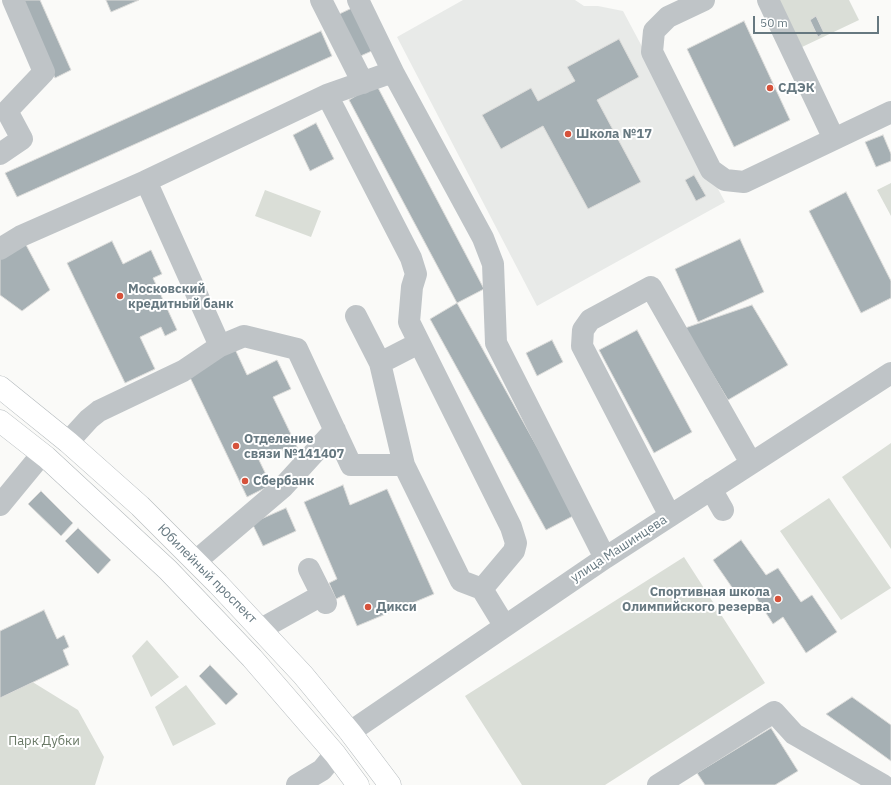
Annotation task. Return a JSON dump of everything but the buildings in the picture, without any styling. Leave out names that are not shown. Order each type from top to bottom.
[{"type":"main road","name":"Юбилейный проспект","points":[[0,387],[68,442],[140,506],[196,561],[303,675],[350,732],[390,785]]},
{"type":"main road","name":"Юбилейный проспект","points":[[0,421],[42,454],[168,570],[252,658],[335,754],[358,785]]},
{"type":"street","points":[[0,154],[22,139],[7,111],[44,72],[13,0]]},
{"type":"street","points":[[321,0],[363,83]]},
{"type":"street","points":[[358,0],[394,74],[483,238],[493,264],[496,343],[605,558]]},
{"type":"street","points":[[704,0],[668,17],[654,31],[652,52],[711,170],[725,180],[744,182],[891,112]]},
{"type":"street","points":[[768,0],[834,139]]},
{"type":"street","points":[[0,249],[21,236],[146,181],[327,95],[384,75],[394,74]]},
{"type":"street","points":[[327,95],[411,258],[416,274],[412,287],[409,322],[511,527],[516,543],[514,551],[482,590]]},
{"type":"street","points":[[146,181],[220,346]]},
{"type":"street","points":[[670,516],[582,346],[583,330],[590,320],[651,288],[751,463]]},
{"type":"street","points":[[356,316],[380,362],[404,465],[461,581],[482,590],[504,625]]},
{"type":"street","points":[[68,442],[89,419],[99,411],[183,371],[220,346],[244,336],[297,349],[351,466],[404,465]]},
{"type":"street","points":[[380,362],[419,343]]},
{"type":"street","name":"улица Машинцева","points":[[350,732],[504,625],[891,372]]},
{"type":"street","points":[[196,561],[283,487],[335,430]]},
{"type":"street","points":[[0,505],[42,454]]},
{"type":"street","points":[[711,489],[723,510]]},
{"type":"street","points":[[261,629],[324,599],[309,569]]},
{"type":"street","points":[[658,785],[680,779],[774,712],[794,734],[883,785]]},
{"type":"street","points":[[296,785],[322,770],[335,754]]},
{"type":"shaded area","name":"Школа №17","points":[[463,0],[575,0],[584,6],[598,6],[623,11],[725,202],[537,306],[397,37]]},
{"type":"green space","points":[[779,0],[849,0],[859,20],[802,47]]},
{"type":"green space","points":[[891,183],[891,216],[877,190]]},
{"type":"green space","points":[[265,190],[321,211],[311,237],[255,216]]},
{"type":"green space","points":[[891,443],[891,549],[842,477]]},
{"type":"green space","points":[[829,498],[891,588],[841,620],[780,531]]},
{"type":"green space","points":[[684,557],[765,683],[605,785],[522,785],[465,696]]},
{"type":"green space","points":[[147,640],[179,677],[151,697],[132,656]]},
{"type":"green space","name":"Парк Дубки","points":[[0,662],[78,710],[104,757],[95,785],[0,785]]},
{"type":"green space","points":[[186,685],[216,724],[173,746],[155,707]]},
{"type":"place","name":"СДЭК","points":[[770,88]]},
{"type":"place","name":"Школа №17","points":[[568,134]]},
{"type":"place","name":"Московский кредитный банк","points":[[120,296]]},
{"type":"place","name":"Отделение связи №141407","points":[[236,446]]},
{"type":"place","name":"Сбербанк","points":[[245,481]]},
{"type":"place","name":"Спортивная школа Олимпийского резерва","points":[[778,599]]},
{"type":"place","name":"Дикси","points":[[368,607]]}]
